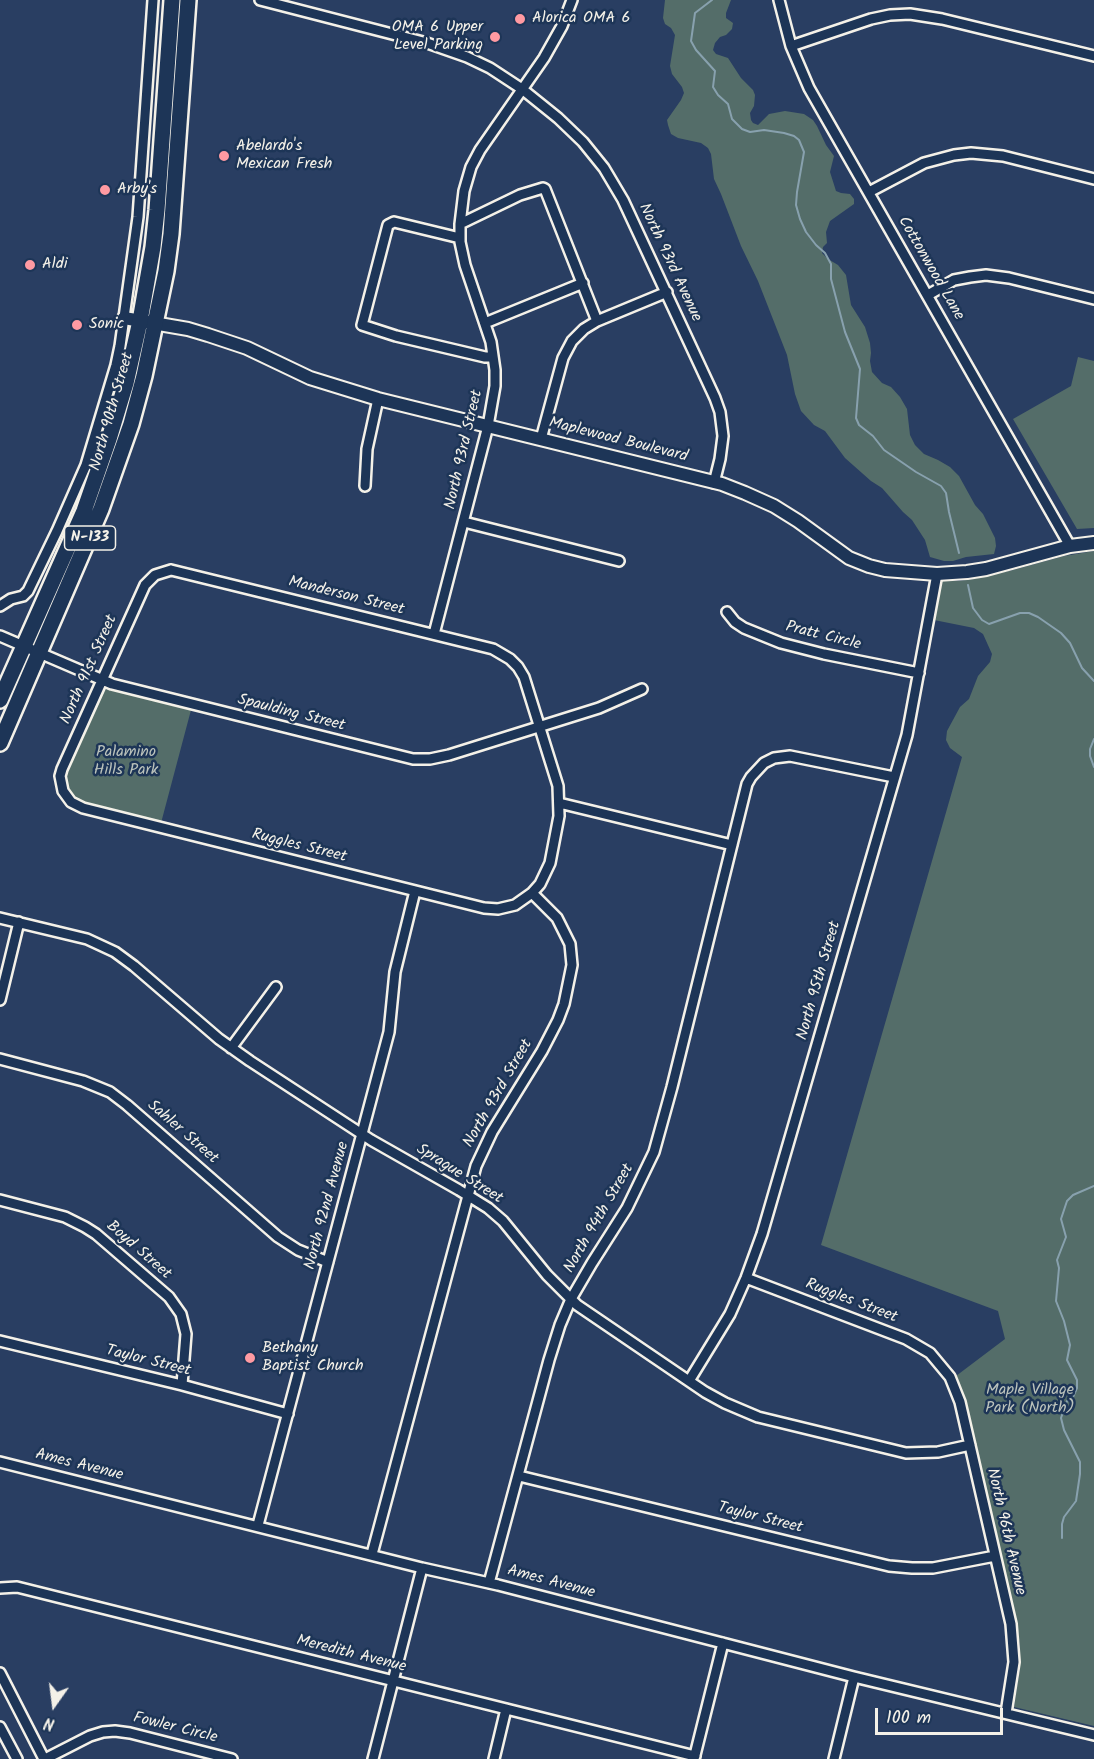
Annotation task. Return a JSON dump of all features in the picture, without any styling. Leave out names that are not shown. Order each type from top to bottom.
[{"type":"main road","name":"North 90th Street","points":[[0,700],[73,535],[100,466],[123,391],[132,319],[153,247],[172,0]]},
{"type":"main road","name":"North 90th Street","points":[[0,742],[90,537],[131,424],[156,324],[171,234],[188,0]]},
{"type":"street","points":[[0,606],[11,599],[23,596],[28,591],[70,502],[86,465],[120,346],[132,319],[153,0]]},
{"type":"street","name":"North 93rd Avenue","points":[[260,0],[452,51],[482,64],[522,90],[570,129],[598,159],[623,200],[711,386],[723,429],[723,443],[714,483]]},
{"type":"street","name":"North 93rd Street","points":[[435,634],[488,426],[495,386],[494,357],[465,266],[460,238],[464,191],[475,159],[490,133],[544,58],[556,38],[572,0]]},
{"type":"street","name":"Cottonwood Lane","points":[[779,0],[791,46],[809,88],[1070,546]]},
{"type":"street","points":[[791,46],[872,19],[910,14],[942,19],[1094,56]]},
{"type":"street","points":[[869,192],[924,163],[971,153],[1003,156],[1094,179]]},
{"type":"street","points":[[460,224],[520,195],[545,189],[597,321]]},
{"type":"street","points":[[460,238],[394,222],[388,225],[362,325],[396,336],[485,357],[494,357]]},
{"type":"street","points":[[928,295],[954,280],[986,275],[1009,278],[1094,299]]},
{"type":"street","points":[[485,323],[583,283]]},
{"type":"street","points":[[541,439],[566,352],[579,333],[597,321],[667,292]]},
{"type":"street","name":"Maplewood Boulevard","points":[[132,319],[188,329],[222,339],[247,348],[310,378],[378,399],[745,492],[798,521],[844,555],[857,562],[885,570],[937,574],[986,569],[1070,546],[1094,543]]},
{"type":"street","points":[[365,486],[367,449],[378,399]]},
{"type":"street","points":[[464,522],[619,561]]},
{"type":"street","name":"Manderson Street","points":[[162,571],[178,570],[493,649],[518,667],[524,677],[540,727]]},
{"type":"street","name":"North 91st Street","points":[[63,791],[60,776],[62,769],[101,681],[145,585],[155,574],[162,571]]},
{"type":"street","name":"North 95th Street","points":[[689,1381],[723,1327],[746,1278],[762,1234],[907,735],[937,574]]},
{"type":"street","name":"Pratt Circle","points":[[727,612],[744,628],[781,643],[919,673]]},
{"type":"street","name":"Spaulding Street","points":[[0,636],[101,681],[413,759],[430,759],[449,755],[599,708],[642,689]]},
{"type":"street","points":[[532,893],[540,884],[550,863],[558,826],[559,803],[556,777],[540,727]]},
{"type":"street","name":"North 94th Street","points":[[489,1583],[560,1325],[571,1299],[627,1208],[654,1152],[750,777],[760,765],[774,758],[790,756],[894,777]]},
{"type":"street","name":"Ruggles Street","points":[[63,791],[71,802],[83,808],[484,908],[493,909],[515,905],[532,893]]},
{"type":"street","points":[[559,803],[732,845]]},
{"type":"street","name":"North 92nd Avenue","points":[[258,1526],[389,1032],[394,972],[415,891]]},
{"type":"street","name":"North 93rd Street","points":[[372,1554],[476,1166],[484,1145],[542,1051],[558,1020],[570,979],[572,955],[569,938],[557,918],[532,893]]},
{"type":"street","name":"Sprague Street","points":[[0,918],[87,939],[116,952],[231,1048],[362,1134],[488,1208],[502,1221],[547,1275],[577,1305],[725,1404],[758,1417],[906,1453],[947,1451],[970,1445]]},
{"type":"street","points":[[0,1000],[19,922]]},
{"type":"street","points":[[231,1048],[276,987]]},
{"type":"street","name":"Sahler Street","points":[[0,1059],[83,1081],[110,1092],[278,1237],[298,1250],[328,1262]]},
{"type":"street","name":"Boyd Street","points":[[0,1200],[65,1217],[85,1227],[169,1297],[181,1314],[186,1334],[182,1385]]},
{"type":"street","name":"Ruggles Street","points":[[746,1278],[906,1339],[922,1347],[940,1364]]},
{"type":"street","name":"Taylor Street","points":[[0,1341],[182,1385],[288,1414]]},
{"type":"street","name":"North 96th Avenue","points":[[940,1364],[950,1377],[958,1394],[1011,1624],[1014,1647],[1013,1678],[1006,1713]]},
{"type":"street","name":"Ames Avenue","points":[[0,1462],[489,1583],[854,1677],[1094,1735]]},
{"type":"street","name":"Taylor Street","points":[[519,1476],[889,1566],[912,1569],[933,1568],[995,1556]]},
{"type":"street","points":[[373,1759],[422,1568]]},
{"type":"street","name":"Meredith Avenue","points":[[0,1588],[17,1587],[694,1758]]},
{"type":"street","points":[[694,1758],[723,1643]]},
{"type":"street","points":[[0,1673],[44,1759]]},
{"type":"street","points":[[834,1759],[854,1677]]},
{"type":"street","points":[[494,1759],[506,1709]]},
{"type":"street","points":[[0,1727],[16,1759]]},
{"type":"street","name":"Fowler Circle","points":[[44,1759],[90,1736],[115,1731],[130,1732],[232,1759]]},
{"type":"green space","points":[[665,0],[731,0],[726,18],[733,23],[732,29],[720,37],[713,50],[716,54],[728,58],[741,78],[753,90],[754,106],[750,113],[753,123],[758,125],[769,114],[785,111],[804,114],[817,126],[834,156],[830,172],[836,191],[850,194],[854,199],[854,204],[830,221],[826,232],[827,243],[822,253],[838,265],[846,275],[851,305],[865,327],[870,343],[872,372],[900,397],[907,409],[910,435],[915,445],[924,454],[950,467],[959,476],[995,538],[994,554],[953,561],[930,557],[925,540],[912,520],[882,488],[845,458],[825,431],[814,425],[801,411],[787,355],[714,179],[711,154],[708,148],[701,143],[678,138],[671,134],[668,125],[667,120],[684,93],[672,74],[670,66],[675,35],[665,24],[663,18]]},
{"type":"green space","points":[[1078,357],[1094,361],[1094,528],[1077,529],[1013,419],[1071,386]]},
{"type":"green space","name":"Maple Village Park (North)","points":[[1094,551],[1094,1726],[1014,1707],[1020,1668],[1017,1624],[966,1403],[956,1376],[1005,1339],[998,1311],[821,1245],[962,757],[950,748],[946,740],[947,731],[960,707],[969,699],[978,676],[990,662],[992,654],[983,634],[974,628],[934,620],[941,581],[973,579],[1064,556]]},
{"type":"green space","name":"Palamino Hills Park","points":[[107,689],[191,710],[161,823],[78,802],[72,798],[66,786],[66,773],[103,691]]},
{"type":"waterway","points":[[712,0],[695,13],[691,41],[715,71],[713,87],[728,104],[732,119],[742,129],[750,132],[764,130],[794,136],[799,140],[804,152],[796,205],[806,232],[825,253],[831,264],[831,279],[845,332],[860,369],[856,418],[859,425],[873,436],[884,450],[941,486],[946,493],[959,553]]},
{"type":"waterway","points":[[968,585],[973,608],[982,620],[989,624],[1020,613],[1029,613],[1038,617],[1061,633],[1070,643],[1082,668],[1094,681]]},
{"type":"waterway","points":[[1094,739],[1090,749],[1094,767]]},
{"type":"waterway","points":[[1062,1538],[1064,1517],[1076,1501],[1080,1462],[1064,1430],[1061,1418],[1067,1401],[1073,1397],[1077,1388],[1077,1380],[1067,1360],[1070,1345],[1056,1301],[1059,1268],[1057,1260],[1066,1237],[1061,1219],[1067,1201],[1073,1195],[1094,1186]]},
{"type":"place","name":"Alorica OMA 6","points":[[520,19]]},
{"type":"place","name":"OMA 6 Upper Level Parking","points":[[495,37]]},
{"type":"place","name":"Abelardo's Mexican Fresh","points":[[224,156]]},
{"type":"place","name":"Arby's","points":[[105,190]]},
{"type":"place","name":"Aldi","points":[[30,265]]},
{"type":"place","name":"Sonic","points":[[77,325]]},
{"type":"place","name":"Bethany Baptist Church","points":[[250,1358]]}]
